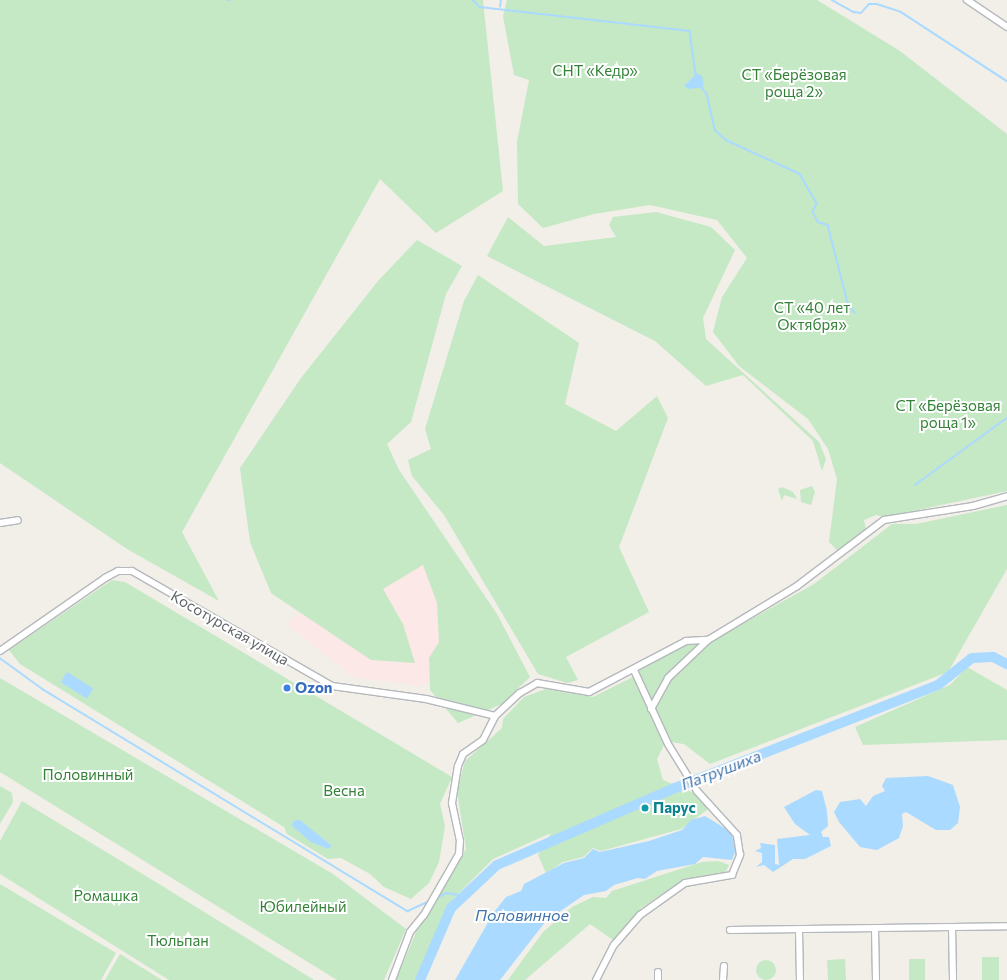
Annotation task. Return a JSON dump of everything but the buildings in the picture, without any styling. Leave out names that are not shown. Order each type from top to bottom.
[{"type":"street","points":[[967,0],[1007,27]]},
{"type":"street","points":[[651,709],[668,678],[708,640],[797,586],[884,520],[972,506],[1007,496]]},
{"type":"street","points":[[0,523],[18,520]]},
{"type":"street","name":"Косотурская улица","points":[[0,651],[118,571],[132,571],[332,686],[426,699],[495,716]]},
{"type":"street","points":[[392,980],[410,932],[432,900],[459,854],[460,841],[452,802],[458,766],[463,754],[483,740],[495,716],[520,693],[537,683],[589,692],[634,670],[686,641],[708,640]]},
{"type":"street","points":[[596,980],[614,945],[640,915],[675,888],[735,872],[740,855],[737,835],[695,788],[690,777],[668,744],[634,670]]},
{"type":"street","points":[[730,930],[952,928],[1007,926]]},
{"type":"street","points":[[875,928],[876,980]]},
{"type":"street","points":[[952,928],[953,980]]},
{"type":"street","points":[[799,930],[800,980]]},
{"type":"street","points":[[723,980],[724,966]]},
{"type":"street","points":[[658,972],[658,980]]},
{"type":"shaded area","points":[[424,560],[451,612],[445,676],[419,686],[353,677],[287,624],[302,611]]},
{"type":"green space","points":[[0,0],[483,0],[503,191],[436,233],[380,179],[182,532],[219,601],[127,549],[0,463]]},
{"type":"green space","points":[[507,0],[817,0],[900,51],[1007,134],[1007,491],[885,517],[876,515],[864,520],[866,530],[838,551],[829,542],[837,479],[828,449],[808,419],[739,366],[713,332],[722,297],[747,258],[717,220],[650,205],[594,214],[543,228],[518,204],[517,142],[529,80],[514,75],[503,16]]},
{"type":"green space","points":[[656,212],[711,227],[735,250],[703,318],[706,339],[819,442],[826,459],[822,471],[813,441],[743,375],[706,386],[655,341],[487,256],[508,217],[544,246],[616,237],[609,225],[613,217]]},
{"type":"green space","points":[[417,240],[462,266],[446,294],[411,422],[387,444],[399,470],[497,614],[530,677],[502,704],[458,723],[430,690],[429,658],[439,642],[437,603],[423,565],[383,589],[403,624],[415,663],[371,660],[271,593],[250,542],[240,468],[301,378],[378,281]]},
{"type":"green space","points":[[478,275],[579,343],[565,404],[616,431],[657,396],[668,418],[619,547],[649,612],[566,657],[578,680],[567,683],[538,674],[444,515],[412,476],[408,460],[431,449],[425,429],[464,301]]},
{"type":"green space","points":[[812,486],[815,492],[811,505],[801,502],[800,490]]},
{"type":"green space","points":[[782,487],[793,492],[797,499],[784,495],[782,501],[778,489]]},
{"type":"green space","points":[[1007,505],[1007,569],[948,672],[710,764],[684,744],[670,742],[655,711],[658,697],[668,683],[705,645],[814,584],[892,524],[916,524]]},
{"type":"green space","name":"Весна","points":[[112,580],[125,582],[452,777],[440,804],[445,826],[439,862],[429,883],[411,899],[384,887],[370,874],[341,858],[328,859],[287,834],[284,827],[20,664],[9,650]]},
{"type":"green space","points":[[689,642],[701,642],[666,678],[652,703],[638,674],[640,669]]},
{"type":"green space","points":[[967,667],[1007,690],[1007,740],[863,745],[855,727],[950,685]]},
{"type":"green space","points":[[633,677],[664,745],[657,759],[663,780],[699,795],[711,807],[681,829],[601,851],[593,848],[583,857],[563,862],[546,873],[538,855],[551,833],[493,859],[453,899],[416,980],[396,980],[416,932],[466,849],[457,791],[465,761],[502,728],[503,719],[524,697],[546,689],[593,697]]},
{"type":"green space","name":"Юбилейный","points":[[0,678],[333,874],[406,929],[384,980],[337,980],[0,772]]},
{"type":"green space","points":[[0,786],[12,793],[13,802],[0,824]]},
{"type":"green space","points":[[22,801],[314,980],[169,980],[0,874],[0,841]]},
{"type":"green space","points":[[718,861],[729,865],[725,873],[683,880],[641,908],[613,940],[590,924],[525,980],[508,980],[543,932],[572,907],[593,897],[606,898],[612,891],[702,862]]},
{"type":"green space","points":[[0,884],[116,953],[101,980],[0,980]]},
{"type":"green space","points":[[120,954],[162,980],[105,980]]},
{"type":"green space","points":[[982,957],[999,957],[999,980],[982,980]]},
{"type":"green space","points":[[845,959],[846,980],[828,980],[827,960]]},
{"type":"green space","points":[[909,959],[925,959],[925,980],[909,980]]},
{"type":"green space","points":[[766,960],[773,963],[776,970],[773,977],[766,980],[759,977],[756,970],[759,963]]},
{"type":"water","points":[[697,73],[702,76],[704,87],[689,89],[684,86]]},
{"type":"water","points":[[67,672],[93,688],[87,699],[61,682]]},
{"type":"water","points":[[928,776],[953,785],[960,807],[958,823],[950,830],[936,830],[906,812],[902,814],[903,826],[899,838],[877,850],[860,847],[839,822],[834,812],[840,802],[860,799],[866,806],[873,796],[885,791],[882,786],[886,778]]},
{"type":"water","points":[[816,790],[822,791],[827,811],[828,826],[821,832],[823,837],[829,837],[831,846],[805,859],[793,859],[773,872],[764,865],[756,867],[762,862],[762,853],[755,851],[761,848],[760,843],[775,845],[775,864],[779,865],[777,839],[810,835],[795,824],[784,807]]},
{"type":"water","name":"Половинное","points":[[705,816],[731,832],[736,849],[732,860],[703,857],[695,864],[657,871],[645,879],[638,878],[614,885],[606,891],[584,895],[546,921],[500,980],[455,980],[494,912],[506,897],[521,891],[524,884],[564,863],[584,858],[593,849],[600,852],[649,841],[682,830],[691,820]]},
{"type":"water","points":[[295,820],[300,820],[332,846],[328,849],[311,842],[291,825]]},
{"type":"waterway","points":[[473,0],[480,7],[690,31],[696,75]]},
{"type":"waterway","points":[[500,7],[501,0]]},
{"type":"waterway","points":[[832,0],[854,12],[861,13],[869,4],[877,4],[901,12],[1007,81]]},
{"type":"waterway","points":[[700,86],[707,94],[715,130],[726,140],[800,174],[817,203],[813,212],[818,222],[828,225],[848,303],[855,313]]},
{"type":"waterway","points":[[915,485],[1007,418]]},
{"type":"waterway","name":"Патрушиха","points":[[420,980],[451,908],[497,865],[675,788],[938,685],[972,658],[993,657],[1007,664]]},
{"type":"waterway","points":[[0,658],[44,690],[408,911],[429,901]]},
{"type":"waterway","points":[[437,898],[447,893],[464,896]]},
{"type":"place","name":"Ozon","points":[[287,688]]},
{"type":"place","name":"Парус","points":[[645,808]]},
{"type":"park label","name":"СНТ «Кедр»","points":[[595,71]]},
{"type":"park label","name":"СТ «Берёзовая роща 2»","points":[[794,82]]},
{"type":"park label","name":"СТ «40 лет Октября»","points":[[812,316]]},
{"type":"park label","name":"СТ «Берёзовая роща 1»","points":[[948,414]]},
{"type":"park label","name":"Половинный","points":[[88,775]]},
{"type":"park label","name":"Ромашка","points":[[106,896]]},
{"type":"park label","name":"Тюльпан","points":[[178,941]]}]
